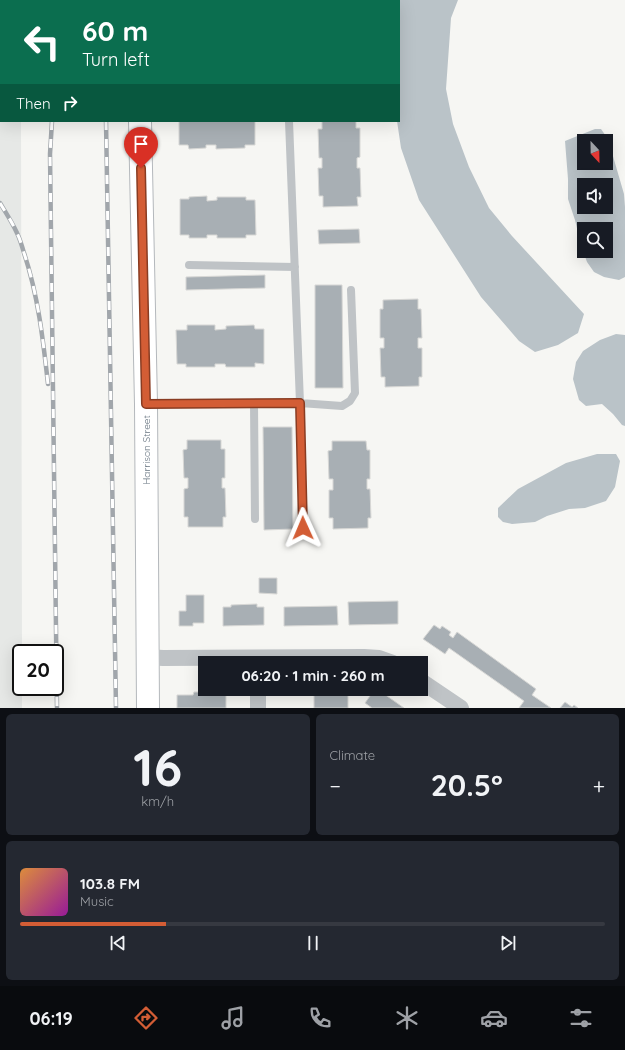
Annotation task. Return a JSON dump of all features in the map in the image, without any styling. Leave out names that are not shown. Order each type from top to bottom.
[{"type":"main road","name":"Harrison Street","points":[[140,122],[146,404],[148,708]]},
{"type":"street","points":[[147,657],[198,659]]},
{"type":"street","points":[[428,686],[461,708]]},
{"type":"street","points":[[258,696],[258,708]]},
{"type":"lane","points":[[289,122],[300,403],[303,528]]},
{"type":"lane","points":[[189,265],[294,267]]},
{"type":"lane","points":[[146,404],[300,403],[342,406],[350,401],[355,393],[351,290]]},
{"type":"lane","points":[[254,403],[255,519]]},
{"type":"shaded area","points":[[400,0],[458,0],[451,18],[446,89],[453,124],[469,167],[489,208],[512,236],[584,314],[578,333],[558,345],[535,352],[519,341],[481,297],[419,200],[401,148],[397,122],[400,122]]},
{"type":"shaded area","points":[[0,122],[21,122],[22,644],[12,644],[12,696],[22,696],[22,708],[0,708]]},
{"type":"shaded area","points":[[595,129],[601,129],[604,134],[582,134]]},
{"type":"shaded area","points":[[577,136],[577,170],[613,170],[613,156],[624,194],[625,277],[619,280],[604,277],[594,272],[587,262],[586,258],[613,258],[613,222],[577,222],[577,228],[568,199],[565,141]]},
{"type":"shaded area","points":[[616,334],[625,335],[625,426],[622,425],[602,404],[586,406],[579,400],[573,379],[576,362],[583,351],[600,340]]},
{"type":"shaded area","points":[[597,454],[616,454],[620,461],[615,487],[606,501],[585,508],[569,509],[547,516],[535,522],[512,524],[503,522],[498,517],[498,508],[518,489],[566,463]]},
{"type":"building","points":[[179,122],[255,122],[255,145],[245,145],[245,148],[216,149],[216,145],[206,145],[206,148],[189,149],[188,145],[179,145]]},
{"type":"building","points":[[322,122],[356,122],[356,128],[360,128],[360,157],[357,158],[357,168],[360,168],[361,197],[357,197],[358,206],[323,207],[323,196],[319,196],[318,168],[322,168],[322,158],[319,158],[318,129],[322,129]]},
{"type":"building","points":[[207,196],[207,201],[217,200],[217,197],[246,197],[246,200],[255,200],[256,235],[246,235],[246,238],[217,238],[217,235],[207,235],[207,238],[189,238],[189,235],[180,235],[180,199]]},
{"type":"building","points":[[359,229],[360,243],[319,244],[318,230]]},
{"type":"building","points":[[265,275],[265,288],[186,290],[186,277]]},
{"type":"building","points":[[315,285],[342,285],[343,388],[315,388]]},
{"type":"building","points":[[418,299],[418,309],[421,309],[422,338],[418,338],[418,348],[422,348],[422,377],[419,377],[419,386],[385,387],[385,377],[381,377],[380,348],[384,348],[384,338],[380,338],[380,309],[383,309],[383,300]]},
{"type":"building","points":[[187,325],[215,325],[215,330],[226,329],[226,326],[254,325],[255,329],[264,329],[264,364],[255,363],[255,367],[226,367],[225,364],[215,364],[215,367],[186,367],[186,364],[177,364],[176,330],[187,330]]},
{"type":"building","points":[[263,427],[292,427],[293,529],[264,530]]},
{"type":"building","points":[[187,440],[221,440],[221,449],[225,449],[225,478],[222,478],[222,488],[225,488],[226,517],[223,517],[223,527],[188,527],[188,517],[184,517],[184,489],[188,488],[188,478],[184,478],[183,450],[187,449]]},
{"type":"building","points":[[332,441],[366,441],[367,450],[370,450],[370,479],[367,479],[367,489],[370,489],[371,518],[368,518],[368,528],[333,529],[333,518],[329,518],[329,490],[333,490],[333,479],[329,479],[328,451],[332,450]]},
{"type":"building","points":[[259,578],[277,578],[277,594],[259,593]]},
{"type":"building","points":[[186,595],[204,595],[204,623],[193,623],[193,626],[179,626],[179,611],[186,611]]},
{"type":"building","points":[[398,601],[398,624],[349,625],[348,602]]},
{"type":"building","points":[[257,604],[257,607],[264,607],[264,625],[223,626],[223,607],[231,607],[231,605]]},
{"type":"building","points":[[337,606],[338,625],[284,626],[284,607]]},
{"type":"building","points":[[434,625],[440,629],[442,626],[451,632],[449,635],[453,638],[457,632],[536,689],[532,695],[551,708],[519,708],[524,701],[449,648],[445,654],[423,639]]},
{"type":"building","points":[[194,692],[198,692],[198,696],[226,696],[226,708],[177,708],[177,695],[193,695]]},
{"type":"building","points":[[314,696],[348,696],[348,708],[314,708]]},
{"type":"building","points":[[370,696],[387,696],[404,708],[372,708],[365,703]]},
{"type":"building","points":[[565,702],[572,707],[574,705],[578,708],[560,708]]},
{"type":"railway","points":[[52,122],[50,154],[57,708]]},
{"type":"railway","points":[[106,122],[116,708]]},
{"type":"railway","points":[[0,203],[18,235],[29,269],[39,317],[48,384]]},
{"type":"route","points":[[141,168],[146,404],[300,403],[303,528]]}]
